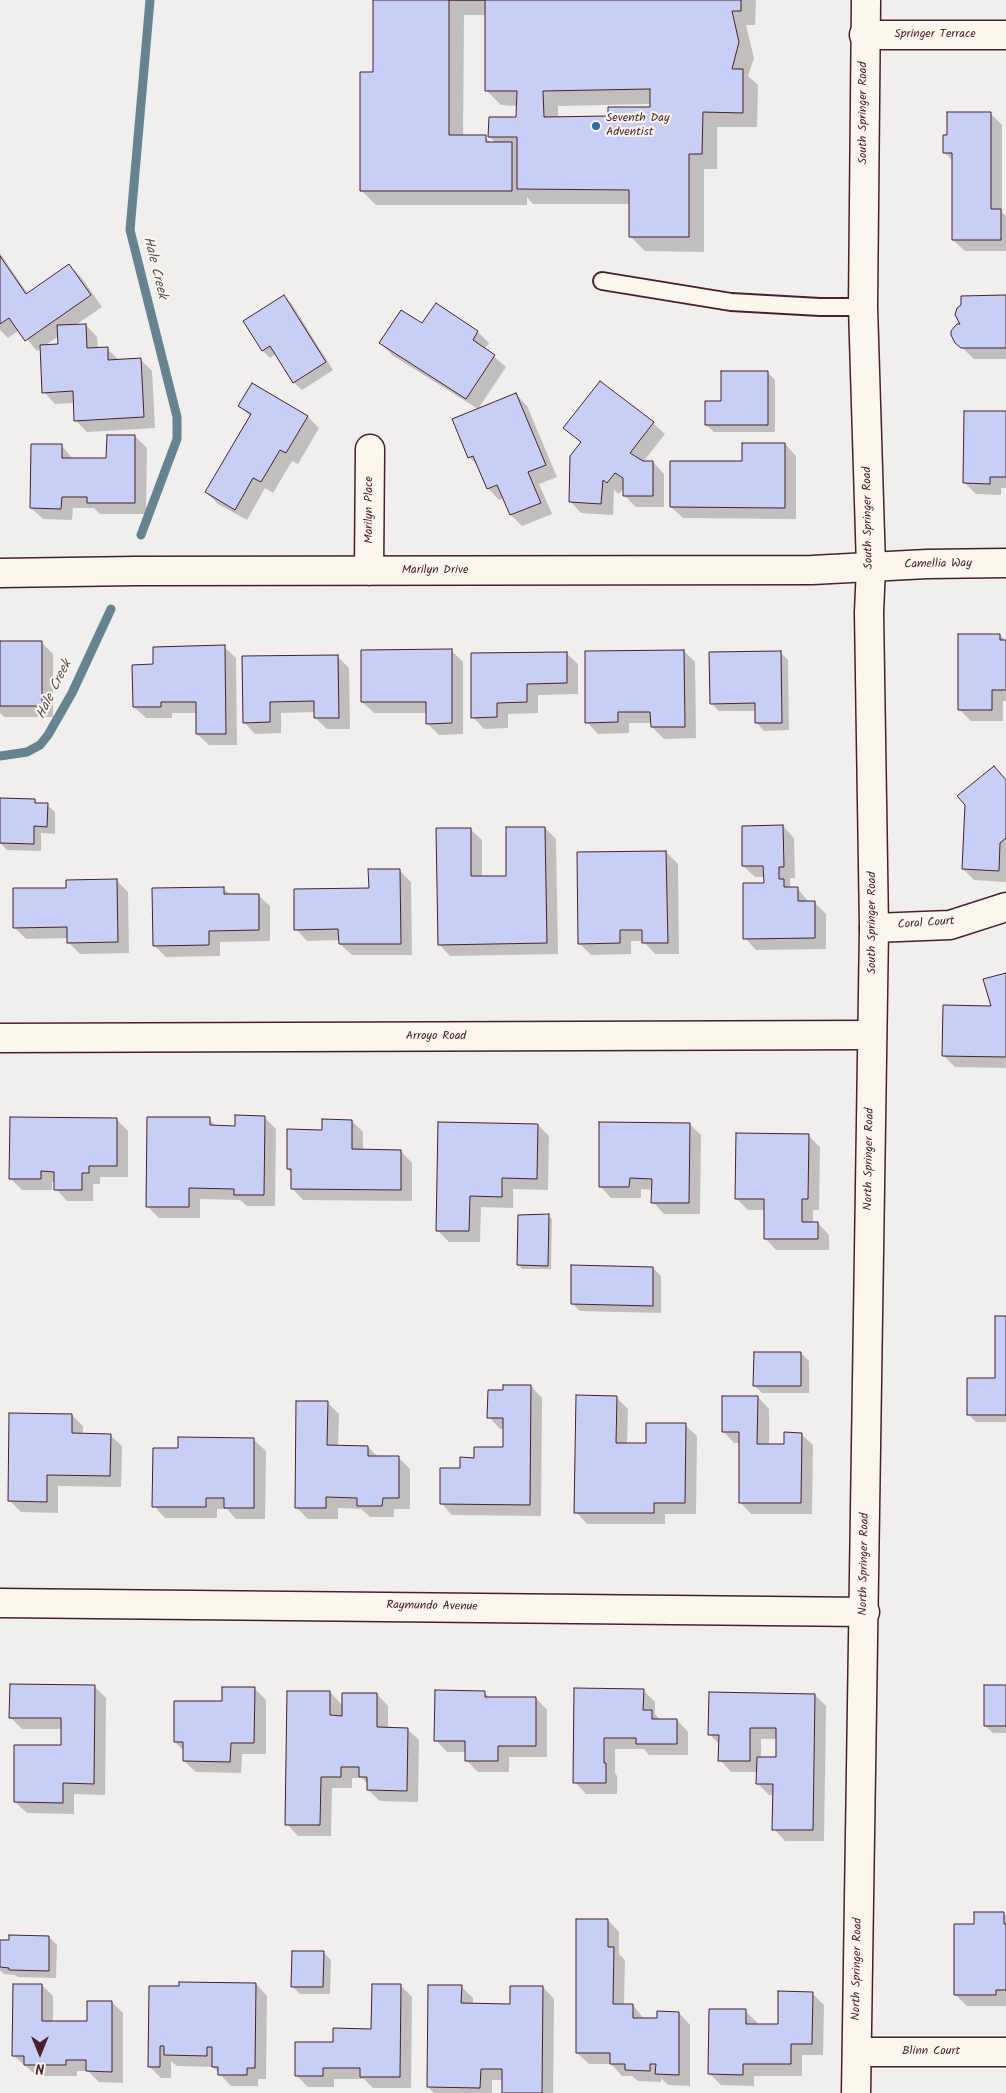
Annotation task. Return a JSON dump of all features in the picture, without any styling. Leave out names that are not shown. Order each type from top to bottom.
[{"type":"street","name":"South Springer Road","points":[[866,0],[864,35],[863,307],[871,566],[869,612],[874,928],[872,1036]]},
{"type":"street","name":"Springer Terrace","points":[[864,35],[1006,35]]},
{"type":"street","name":"Marilyn Place","points":[[369,571],[370,449]]},
{"type":"street","name":"Camellia Way","points":[[871,566],[1006,564]]},
{"type":"street","name":"Marilyn Drive","points":[[0,573],[812,570],[871,566]]},
{"type":"street","name":"Coral Court","points":[[874,928],[950,925],[1006,907]]},
{"type":"street","name":"Arroyo Road","points":[[0,1038],[872,1036]]},
{"type":"street","name":"North Springer Road","points":[[856,2093],[865,1612],[872,1036]]},
{"type":"street","name":"Raymundo Avenue","points":[[0,1603],[865,1612]]},
{"type":"street","name":"Blinn Court","points":[[857,2052],[1006,2052]]},
{"type":"lane","points":[[602,281],[731,302],[820,307],[863,307]]},
{"type":"building","points":[[373,0],[449,0],[449,135],[486,135],[486,142],[512,142],[512,191],[360,191],[360,72],[373,72]]},
{"type":"building","name":"Seventh Day Adventist","points":[[485,0],[741,0],[741,11],[732,11],[739,42],[732,69],[743,69],[743,113],[703,112],[702,154],[689,154],[689,237],[629,237],[629,190],[517,189],[517,137],[488,137],[489,117],[516,117],[517,91],[485,91]],"holes":[[[650,89],[650,107],[608,107],[608,116],[544,117],[543,91]]]},
{"type":"building","points":[[947,112],[991,112],[991,209],[1001,209],[1001,240],[952,240],[952,153],[943,153],[943,135],[947,135]]},
{"type":"building","points":[[0,256],[26,294],[69,264],[91,295],[25,341],[9,318],[0,324]]},
{"type":"building","points":[[284,295],[326,362],[293,383],[270,346],[262,351],[243,321]]},
{"type":"building","points":[[1006,295],[1006,348],[961,348],[955,343],[951,331],[957,324],[960,324],[955,315],[957,308],[961,305],[961,296]]},
{"type":"building","points":[[436,303],[478,331],[473,340],[495,355],[466,399],[379,343],[401,310],[422,323]]},
{"type":"building","points":[[86,324],[87,348],[108,347],[108,360],[141,358],[144,417],[74,421],[73,391],[42,393],[40,345],[58,344],[57,325]]},
{"type":"building","points":[[721,371],[768,371],[768,425],[705,425],[705,401],[721,401]]},
{"type":"building","points":[[600,381],[654,422],[630,453],[643,461],[653,461],[653,496],[623,496],[623,478],[615,473],[607,483],[603,480],[601,504],[569,502],[570,456],[581,442],[563,428]]},
{"type":"building","points":[[252,383],[308,416],[286,453],[280,450],[261,482],[253,478],[235,510],[205,492],[251,414],[238,406]]},
{"type":"building","points":[[516,393],[546,465],[528,472],[541,503],[510,515],[497,485],[487,489],[473,456],[468,458],[452,419]]},
{"type":"building","points":[[964,411],[1006,411],[1006,477],[990,477],[990,484],[963,483]]},
{"type":"building","points":[[107,435],[135,435],[135,503],[87,503],[87,497],[62,497],[61,509],[30,508],[31,444],[62,444],[62,458],[106,458]]},
{"type":"building","points":[[742,443],[785,443],[785,508],[670,507],[670,461],[742,461]]},
{"type":"building","points":[[958,634],[1000,634],[1000,640],[1006,640],[1006,690],[992,690],[992,710],[958,710]]},
{"type":"building","points":[[0,641],[42,641],[42,706],[0,706]]},
{"type":"building","points":[[225,645],[226,734],[196,734],[196,702],[161,702],[161,707],[133,707],[132,665],[153,664],[153,647]]},
{"type":"building","points":[[452,649],[452,723],[426,724],[426,702],[361,702],[361,650]]},
{"type":"building","points":[[684,650],[685,727],[651,727],[650,712],[618,712],[618,722],[585,723],[585,651]]},
{"type":"building","points":[[781,651],[782,723],[755,723],[755,703],[710,704],[709,652]]},
{"type":"building","points":[[567,652],[567,683],[527,684],[527,702],[497,703],[497,717],[471,718],[471,653]]},
{"type":"building","points":[[338,655],[339,718],[314,718],[314,701],[270,702],[270,722],[243,723],[242,656]]},
{"type":"building","points":[[994,766],[1006,780],[1006,838],[1000,843],[999,871],[962,869],[965,805],[957,796]]},
{"type":"building","points":[[0,798],[35,799],[35,803],[48,803],[47,827],[34,826],[34,844],[0,843]]},
{"type":"building","points":[[783,825],[784,867],[779,867],[779,879],[784,879],[784,887],[798,887],[798,901],[815,901],[815,938],[743,939],[743,883],[764,883],[763,866],[742,866],[742,826]]},
{"type":"building","points":[[506,827],[545,827],[547,943],[438,945],[436,828],[471,828],[471,876],[506,876]]},
{"type":"building","points":[[666,851],[668,943],[642,943],[642,930],[620,930],[620,943],[578,944],[577,852]]},
{"type":"building","points":[[368,869],[400,869],[401,944],[339,944],[338,929],[294,930],[294,889],[369,888]]},
{"type":"building","points":[[117,879],[118,942],[67,943],[67,927],[13,928],[13,888],[66,888],[66,880]]},
{"type":"building","points":[[224,887],[224,894],[259,894],[259,930],[209,931],[209,945],[153,946],[152,888]]},
{"type":"building","points":[[1006,973],[1006,1057],[942,1056],[943,1005],[991,1006],[983,979]]},
{"type":"building","points":[[235,1115],[265,1116],[264,1195],[234,1195],[234,1189],[189,1188],[189,1207],[146,1207],[147,1117],[210,1117],[210,1125],[235,1126]]},
{"type":"building","points":[[10,1117],[117,1118],[117,1166],[89,1166],[89,1173],[82,1173],[82,1190],[54,1190],[54,1172],[41,1171],[41,1179],[9,1179]]},
{"type":"building","points":[[322,1119],[352,1120],[352,1149],[401,1150],[401,1190],[291,1189],[291,1169],[287,1169],[287,1129],[322,1130]]},
{"type":"building","points":[[438,1122],[538,1124],[537,1179],[502,1178],[502,1197],[470,1196],[469,1231],[436,1231]]},
{"type":"building","points":[[599,1122],[690,1123],[689,1203],[651,1203],[652,1179],[630,1178],[629,1187],[599,1187]]},
{"type":"building","points":[[736,1133],[809,1134],[808,1199],[802,1199],[802,1222],[818,1222],[818,1239],[764,1239],[764,1199],[735,1199]]},
{"type":"building","points":[[549,1214],[548,1266],[517,1265],[518,1215]]},
{"type":"building","points":[[571,1265],[653,1267],[653,1306],[571,1304]]},
{"type":"building","points":[[995,1316],[1006,1316],[1006,1415],[967,1415],[967,1378],[995,1378]]},
{"type":"building","points":[[754,1352],[801,1352],[801,1386],[753,1386]]},
{"type":"building","points":[[503,1385],[531,1385],[530,1505],[440,1504],[440,1468],[460,1468],[460,1457],[474,1458],[474,1447],[503,1447],[503,1418],[487,1418],[488,1390],[503,1390]]},
{"type":"building","points":[[576,1395],[617,1396],[616,1443],[646,1443],[646,1423],[686,1423],[685,1503],[654,1503],[654,1513],[574,1513]]},
{"type":"building","points":[[722,1396],[758,1396],[757,1444],[784,1444],[784,1432],[802,1433],[801,1503],[739,1503],[739,1432],[722,1432]]},
{"type":"building","points":[[296,1401],[328,1401],[327,1445],[368,1446],[368,1456],[399,1456],[399,1498],[383,1498],[382,1506],[357,1506],[357,1498],[326,1497],[326,1508],[295,1508]]},
{"type":"building","points":[[9,1413],[72,1414],[72,1433],[111,1434],[110,1476],[47,1475],[47,1502],[8,1501]]},
{"type":"building","points":[[178,1437],[254,1438],[254,1508],[224,1508],[224,1498],[206,1498],[206,1507],[152,1507],[153,1448],[178,1448]]},
{"type":"building","points":[[10,1684],[95,1685],[94,1784],[63,1783],[63,1803],[14,1802],[14,1745],[61,1745],[61,1718],[9,1718]]},
{"type":"building","points":[[984,1685],[1006,1685],[1006,1726],[984,1726]]},
{"type":"building","points":[[222,1687],[255,1687],[254,1743],[231,1743],[230,1762],[183,1761],[183,1742],[174,1742],[174,1701],[222,1701]]},
{"type":"building","points":[[574,1688],[644,1689],[643,1710],[652,1710],[652,1719],[677,1719],[677,1744],[636,1744],[636,1738],[604,1738],[606,1783],[573,1783]]},
{"type":"building","points":[[435,1690],[485,1691],[485,1697],[536,1697],[536,1746],[498,1746],[498,1761],[465,1761],[465,1741],[434,1741]]},
{"type":"building","points":[[287,1691],[330,1691],[330,1715],[342,1716],[342,1693],[377,1693],[377,1727],[408,1728],[407,1791],[367,1790],[367,1777],[359,1777],[359,1767],[341,1767],[341,1777],[321,1777],[320,1825],[285,1825]]},
{"type":"building","points":[[709,1692],[815,1694],[813,1830],[772,1830],[773,1784],[756,1784],[757,1757],[776,1757],[776,1728],[750,1728],[750,1761],[718,1761],[719,1735],[708,1735]]},
{"type":"building","points":[[974,1912],[1004,1912],[1004,1924],[1006,1924],[1006,1990],[996,1990],[996,1995],[954,1995],[954,1924],[974,1924]]},
{"type":"building","points":[[576,1919],[608,1919],[608,1947],[614,1947],[613,2004],[633,2004],[633,2018],[657,2018],[657,2011],[679,2012],[679,2075],[655,2074],[656,2064],[650,2064],[650,2071],[625,2070],[625,2064],[610,2064],[610,2053],[576,2053]]},
{"type":"building","points":[[9,1935],[49,1936],[49,1971],[9,1970],[9,1968],[0,1967],[0,1940],[9,1940]]},
{"type":"building","points":[[292,1951],[324,1951],[323,1987],[291,1987]]},
{"type":"building","points":[[179,1982],[256,1983],[255,2068],[247,2068],[247,2075],[218,2075],[218,2067],[212,2067],[212,2047],[207,2047],[207,2056],[164,2055],[164,2046],[160,2046],[160,2067],[148,2067],[149,1986],[179,1986]]},
{"type":"building","points":[[13,1984],[42,1984],[42,2021],[87,2021],[87,2001],[112,2001],[112,2072],[86,2071],[86,2060],[66,2060],[66,2065],[24,2065],[24,2056],[12,2056]]},
{"type":"building","points":[[372,1984],[401,1984],[400,2077],[360,2077],[360,2068],[323,2068],[323,2076],[295,2076],[295,2042],[333,2042],[333,2028],[371,2029]]},
{"type":"building","points":[[428,1985],[462,1985],[461,2003],[510,2004],[510,1986],[543,1986],[542,2093],[502,2093],[502,2069],[481,2069],[480,2088],[427,2087]]},
{"type":"building","points":[[778,1991],[813,1992],[812,2044],[791,2044],[791,2064],[743,2064],[743,2075],[708,2074],[709,2009],[746,2009],[746,2024],[778,2024]]},
{"type":"waterway","name":"Hale Creek","points":[[141,535],[177,439],[177,417],[130,230],[150,0]]},
{"type":"waterway","name":"Hale Creek","points":[[0,756],[27,752],[40,745],[48,735],[72,693],[111,609]]},
{"type":"place","name":"Seventh Day Adventist","points":[[596,126]]}]
